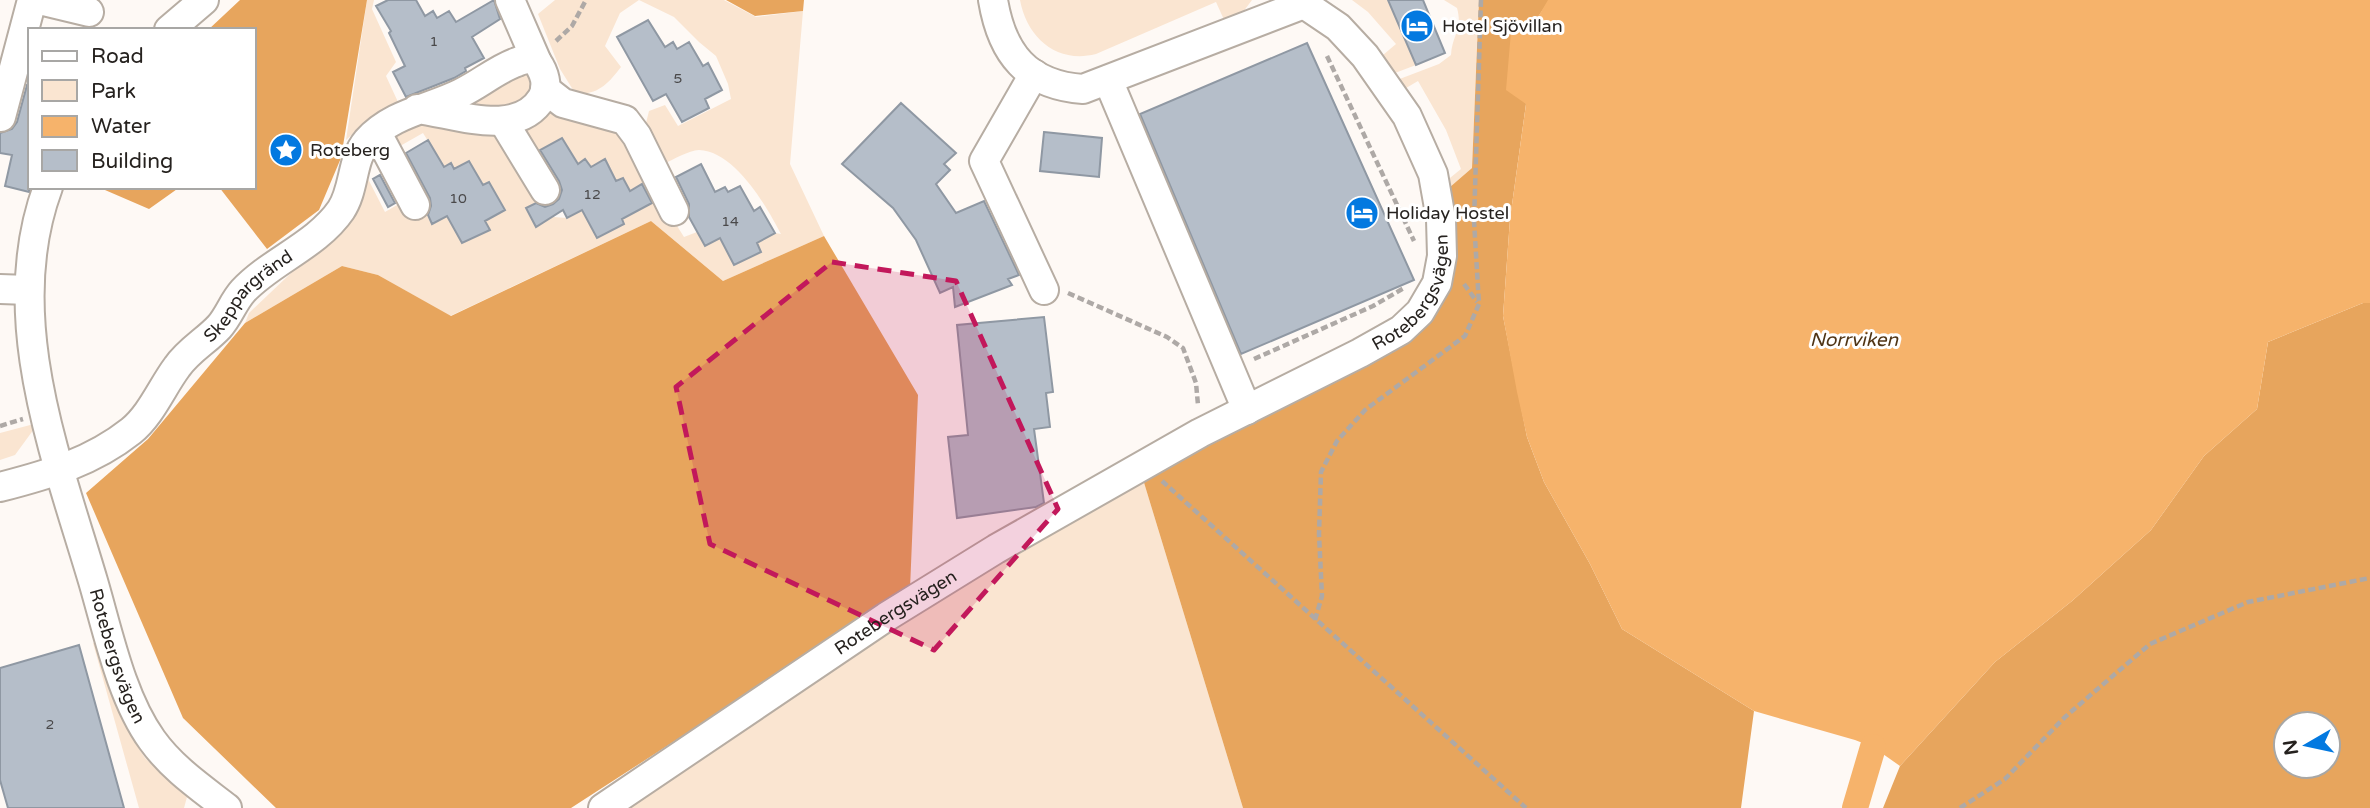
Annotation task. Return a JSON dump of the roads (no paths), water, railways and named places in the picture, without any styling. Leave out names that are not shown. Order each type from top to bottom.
[{"type":"street","points":[[1,117],[22,68],[32,0]]},
{"type":"street","points":[[38,0],[90,14]]},
{"type":"street","points":[[171,28],[204,0]]},
{"type":"street","points":[[417,109],[503,121],[531,109],[541,99],[545,89],[543,72],[510,0]]},
{"type":"street","name":"Rotebergsvägen","points":[[603,808],[886,617],[996,548],[1200,433],[1401,330],[1420,312],[1437,284],[1442,256],[1441,219],[1433,174],[1407,116],[1365,55],[1338,27],[1301,2],[1083,89],[1061,87],[1034,74],[1018,62],[1004,40],[996,20],[993,0]]},
{"type":"street","name":"Skeppargränd","points":[[60,471],[90,458],[133,430],[178,365],[220,326],[243,292],[328,225],[350,192],[359,155],[367,142],[386,125],[417,109],[460,94],[517,62],[531,59],[537,62]]},
{"type":"street","points":[[1034,74],[984,161],[1042,284]]},
{"type":"street","points":[[1108,80],[1247,410]]},
{"type":"street","points":[[545,89],[563,103],[634,112],[637,136],[674,211]]},
{"type":"street","points":[[503,121],[545,190]]},
{"type":"street","points":[[377,133],[415,205]]},
{"type":"street","name":"Rotebergsvägen","points":[[47,189],[35,229],[28,290],[33,352],[60,471],[119,667],[142,723],[152,740],[174,766],[226,808]]},
{"type":"street","points":[[0,289],[28,290]]},
{"type":"street","points":[[0,488],[60,471]]},
{"type":"water","name":"Norrviken","points":[[1548,0],[2370,0],[2370,303],[2363,303],[2268,342],[2257,409],[2204,456],[2151,530],[2072,601],[1995,662],[1900,766],[1873,747],[1855,740],[1754,711],[1622,629],[1590,564],[1544,482],[1527,437],[1503,316],[1510,219],[1526,104],[1506,90],[1511,32],[1538,17]]},
{"type":"waterway","points":[[1855,808],[1873,747]]},
{"type":"place","name":"Hotel Sjövillan","points":[[1417,26]]},
{"type":"place","name":"Roteberg","points":[[286,150]]},
{"type":"place","name":"Holiday Hostel","points":[[1362,213]]}]
